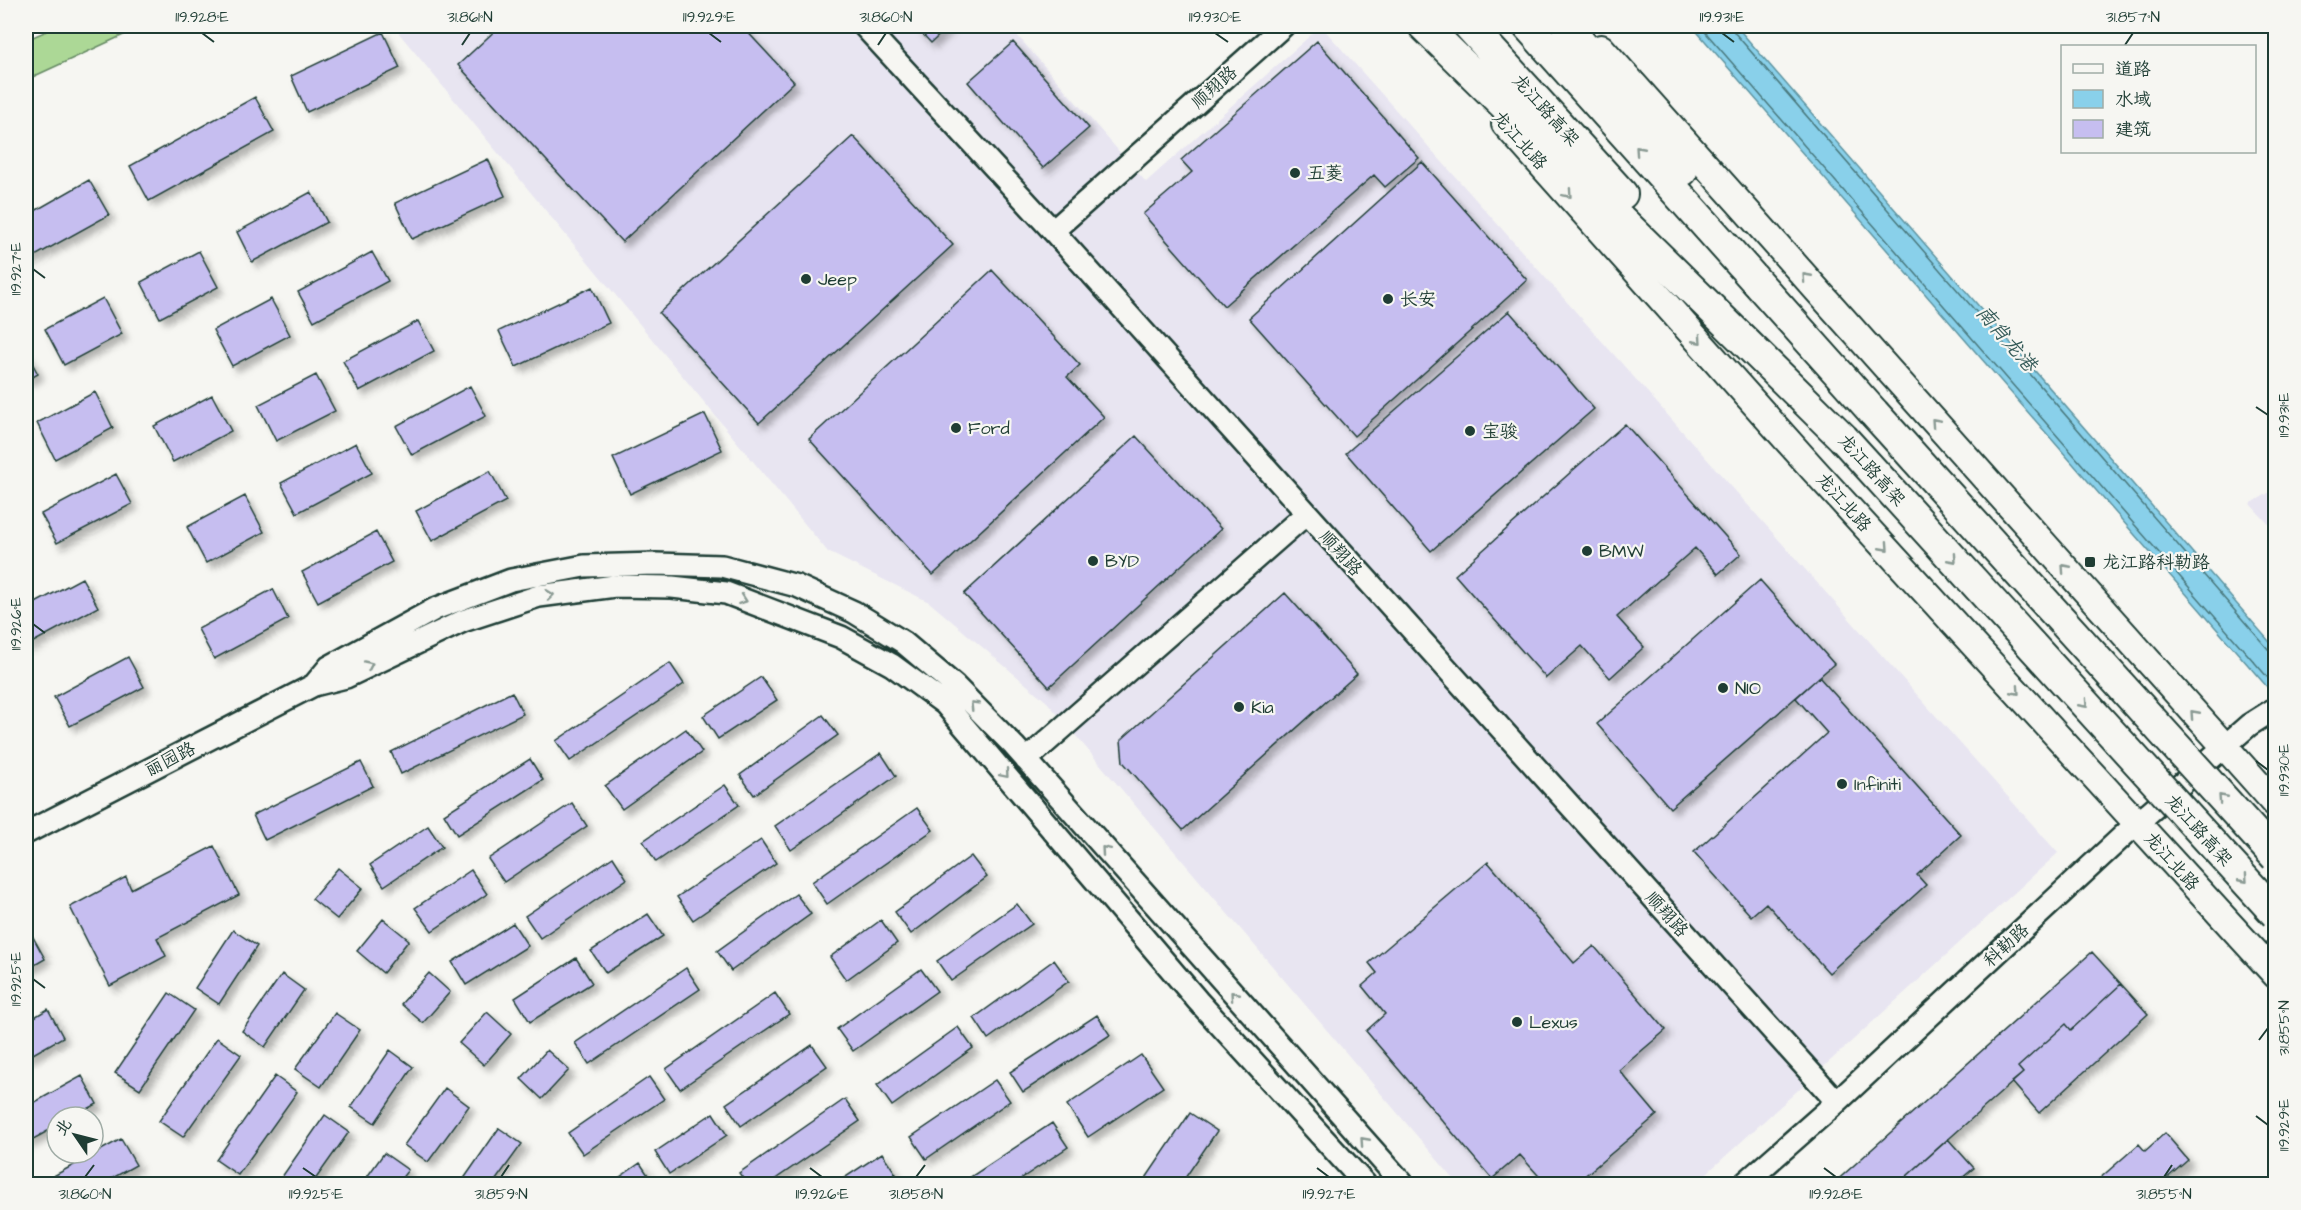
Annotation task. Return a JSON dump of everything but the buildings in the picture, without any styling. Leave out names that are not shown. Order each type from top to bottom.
[{"type":"highway","points":[[1424,26],[1844,438]]},
{"type":"highway","name":"龙江路高架","points":[[1469,26],[2276,915]]},
{"type":"highway","points":[[1528,26],[2276,857]]},
{"type":"highway","points":[[1568,26],[1874,413]]},
{"type":"main road","name":"龙江北路","points":[[1417,26],[1813,469],[2276,975]]},
{"type":"main road","points":[[1581,26],[2276,804]]},
{"type":"street","points":[[864,26],[1053,231]]},
{"type":"street","name":"顺翔路","points":[[1283,26],[1053,231],[1837,1102]]},
{"type":"street","points":[[1026,760],[1306,514]]},
{"type":"street","points":[[314,685],[329,666],[435,609],[511,580],[584,566],[656,564],[722,566],[797,586],[854,612],[903,642],[955,686],[1026,760],[1403,1185]]},
{"type":"street","points":[[314,685],[346,677],[463,621],[539,596],[615,586],[672,587],[726,593],[841,637],[892,665],[945,704],[1198,1001],[1365,1185]]},
{"type":"street","name":"丽园路","points":[[26,833],[314,685]]},
{"type":"street","name":"科勒路","points":[[1744,1185],[1837,1102],[2137,823],[2249,725],[2274,709]]},
{"type":"shaded area","points":[[393,26],[1009,26],[1146,182],[1321,26],[2058,853],[1695,1184],[1458,1184],[1047,702],[929,602],[828,552]]},
{"type":"shaded area","points":[[2275,489],[2275,531],[2250,504]]},
{"type":"green space","points":[[58,26],[143,26],[26,80],[26,40]]},
{"type":"water","points":[[1692,26],[1736,26],[2275,648],[2275,696]]},
{"type":"place","name":"五菱","points":[[1295,173]]},
{"type":"place","name":"Jeep","points":[[806,279]]},
{"type":"place","name":"长安","points":[[1388,299]]},
{"type":"place","name":"Ford","points":[[956,428]]},
{"type":"place","name":"宝骏","points":[[1470,431]]},
{"type":"place","name":"BMW","points":[[1587,551]]},
{"type":"place","name":"BYD","points":[[1093,561]]},
{"type":"place","name":"龙江路科勒路","points":[[2090,562]]},
{"type":"place","name":"NIO","points":[[1723,688]]},
{"type":"place","name":"Kia","points":[[1239,707]]},
{"type":"place","name":"Infiniti","points":[[1842,784]]},
{"type":"place","name":"Lexus","points":[[1517,1022]]},
{"type":"water label","name":"南肖龙港","points":[[2007,338]]}]
